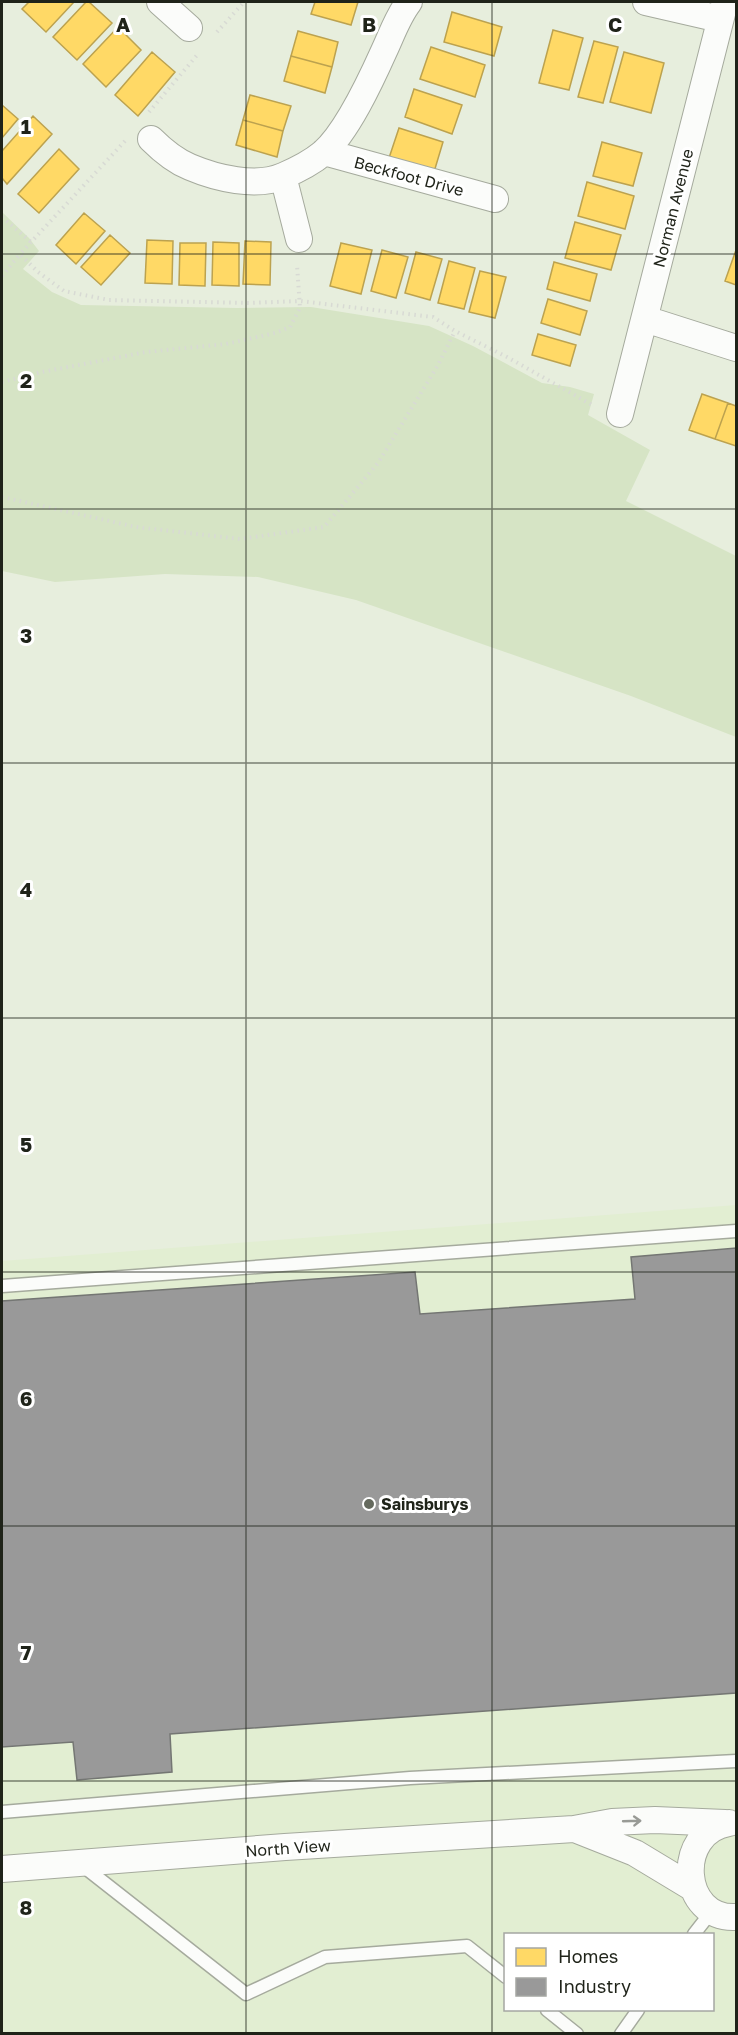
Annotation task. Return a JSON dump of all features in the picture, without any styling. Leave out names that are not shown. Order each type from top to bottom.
[{"type":"street","points":[[160,2],[189,27]]},
{"type":"street","points":[[143,129],[164,151],[188,166],[218,176],[252,181],[274,180],[299,170],[324,152],[346,124],[409,2]]},
{"type":"street","points":[[646,2],[722,10]]},
{"type":"street","name":"Norman Avenue","points":[[621,414],[722,10]]},
{"type":"street","name":"Beckfoot Drive","points":[[324,152],[495,199]]},
{"type":"street","points":[[283,176],[299,238]]},
{"type":"street","points":[[645,319],[736,348]]},
{"type":"street","name":"North View","points":[[2,1869],[574,1829],[612,1822],[655,1820],[731,1823]]},
{"type":"street","points":[[693,1888],[690,1871],[692,1855],[698,1842],[710,1830],[731,1823]]},
{"type":"street","name":"North View","points":[[574,1829],[635,1853],[693,1888],[700,1901],[712,1911]]},
{"type":"street","points":[[712,1911],[730,1918],[736,1917]]},
{"type":"lane","points":[[2,1286],[736,1231]]},
{"type":"lane","points":[[2,1812],[410,1778],[736,1761]]},
{"type":"lane","points":[[80,1863],[246,1994],[325,1957],[467,1946],[504,1975]]},
{"type":"lane","points":[[696,1933],[712,1911]]},
{"type":"lane","points":[[548,2011],[577,2034]]},
{"type":"lane","points":[[621,2034],[637,2011]]},
{"type":"path","points":[[215,35],[244,2]]},
{"type":"path","points":[[2,276],[31,242],[143,129],[200,51]]},
{"type":"path","points":[[2,217],[31,242]]},
{"type":"path","points":[[2,382],[146,352],[226,344],[275,333],[290,327],[297,317],[300,301],[297,260],[299,238]]},
{"type":"path","points":[[20,254],[38,272],[64,291],[109,300],[249,303],[300,301],[433,317],[599,409],[621,414]]},
{"type":"path","points":[[2,497],[136,527],[240,539],[324,527],[378,463],[438,364],[455,331]]},
{"type":"shaded area","points":[[2,212],[39,251],[23,269],[52,292],[81,305],[311,307],[429,326],[473,346],[542,383],[570,387],[594,394],[588,415],[650,450],[626,501],[736,556],[736,737],[631,696],[356,600],[258,577],[165,574],[55,582],[2,571]]},
{"type":"shaded area","points":[[736,1205],[736,2033],[2,2034],[2,1261]]},
{"type":"building: Homes","points":[[29,2],[74,2],[46,32],[22,9]]},
{"type":"building: Homes","points":[[86,2],[89,2],[112,23],[77,60],[53,37]]},
{"type":"building: Homes","points":[[315,2],[358,2],[351,25],[311,14]]},
{"type":"building: Homes","points":[[452,12],[502,27],[494,56],[444,42]]},
{"type":"building: Homes","points":[[118,27],[141,50],[106,87],[83,64]]},
{"type":"building: Homes","points":[[553,30],[583,38],[569,90],[539,83]]},
{"type":"building: Homes","points":[[298,31],[338,42],[332,67],[291,56]]},
{"type":"building: Homes","points":[[594,41],[618,47],[603,103],[578,97]]},
{"type":"building: Homes","points":[[431,47],[485,65],[475,97],[420,79]]},
{"type":"building: Homes","points":[[152,52],[175,72],[138,116],[115,95]]},
{"type":"building: Homes","points":[[624,52],[664,63],[651,113],[610,102]]},
{"type":"building: Homes","points":[[291,56],[332,67],[325,93],[284,81]]},
{"type":"building: Homes","points":[[414,89],[462,105],[452,134],[405,117]]},
{"type":"building: Homes","points":[[250,95],[291,106],[283,131],[243,120]]},
{"type":"building: Homes","points":[[2,105],[18,119],[2,138]]},
{"type":"building: Homes","points":[[33,116],[52,134],[7,184],[2,178],[2,151]]},
{"type":"building: Homes","points":[[243,120],[283,131],[277,157],[236,145]]},
{"type":"building: Homes","points":[[399,128],[443,142],[434,172],[389,158]]},
{"type":"building: Homes","points":[[602,142],[642,153],[633,186],[593,176]]},
{"type":"building: Homes","points":[[59,149],[79,169],[39,213],[18,194]]},
{"type":"building: Homes","points":[[587,182],[634,196],[625,229],[578,216]]},
{"type":"building: Homes","points":[[84,213],[105,231],[76,264],[56,245]]},
{"type":"building: Homes","points":[[575,222],[621,235],[611,270],[565,258]]},
{"type":"building: Homes","points":[[110,235],[130,253],[101,285],[81,267]]},
{"type":"building: Homes","points":[[147,240],[173,241],[172,284],[145,283]]},
{"type":"building: Homes","points":[[245,241],[271,242],[270,285],[243,284]]},
{"type":"building: Homes","points":[[213,242],[239,243],[239,286],[212,285]]},
{"type":"building: Homes","points":[[180,243],[206,243],[205,286],[179,285]]},
{"type":"building: Homes","points":[[341,243],[372,250],[361,294],[330,286]]},
{"type":"building: Homes","points":[[382,250],[408,257],[396,298],[371,291]]},
{"type":"building: Homes","points":[[736,250],[736,285],[725,281]]},
{"type":"building: Homes","points":[[416,252],[442,259],[430,300],[405,293]]},
{"type":"building: Homes","points":[[449,261],[475,268],[464,309],[438,303]]},
{"type":"building: Homes","points":[[554,262],[597,274],[590,301],[547,289]]},
{"type":"building: Homes","points":[[480,271],[506,277],[495,318],[469,312]]},
{"type":"building: Homes","points":[[548,299],[587,311],[580,335],[541,323]]},
{"type":"building: Homes","points":[[538,334],[576,345],[570,366],[532,355]]},
{"type":"building: Homes","points":[[702,394],[728,403],[715,439],[689,430]]},
{"type":"building: Homes","points":[[728,403],[736,406],[736,446],[715,439]]},
{"type":"building: Industry","name":"Sainsburys","points":[[736,1248],[736,1693],[170,1734],[172,1772],[77,1780],[73,1742],[2,1747],[2,1301],[415,1272],[420,1314],[635,1299],[631,1257]]},
{"type":"place","name":"Sainsburys","points":[[369,1504]]}]
